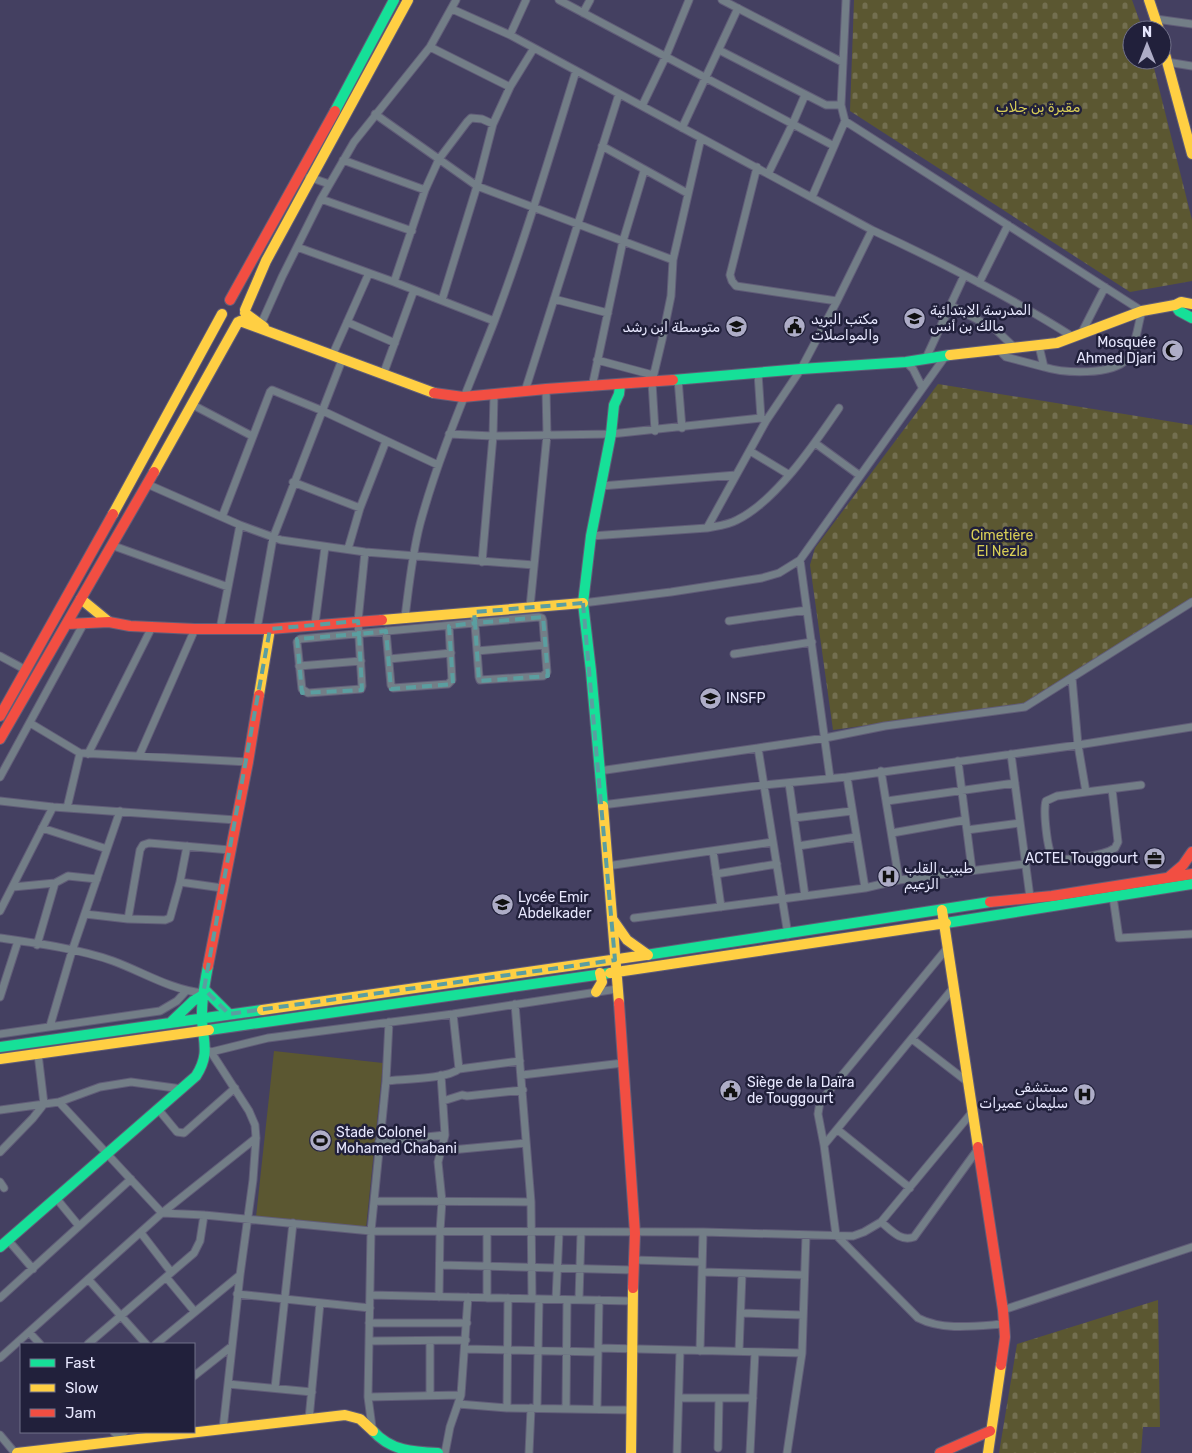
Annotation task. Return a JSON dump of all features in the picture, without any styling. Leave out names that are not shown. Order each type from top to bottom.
[{"type":"main road","points":[[0,716],[87,563],[222,314],[224,304],[230,300],[301,174],[394,0]]},
{"type":"main road","points":[[0,739],[82,599],[111,544],[242,316],[266,262],[408,0]]},
{"type":"main road","points":[[1149,0],[1156,19]]},
{"type":"main road","points":[[1170,70],[1192,154]]},
{"type":"main road","points":[[230,300],[240,301],[242,316]]},
{"type":"main road","points":[[242,316],[337,358],[383,375],[435,392],[463,397],[525,391],[615,386],[653,378],[678,379],[906,362],[947,354],[1039,346],[1057,343],[1142,311],[1175,305],[1181,302],[1191,304]]},
{"type":"main road","points":[[1175,305],[1178,310],[1192,318]]},
{"type":"main road","points":[[222,314],[226,321],[230,323],[242,316]]},
{"type":"main road","points":[[615,386],[619,394],[614,406],[602,486],[591,536],[583,603],[592,680],[613,920],[635,1233],[632,1301],[631,1453]]},
{"type":"main road","points":[[82,599],[109,622]]},
{"type":"main road","points":[[67,624],[109,622],[130,626],[195,629],[270,629],[583,603]]},
{"type":"main road","points":[[0,1247],[196,1076],[204,1064],[209,1051],[203,1030],[203,993],[248,762],[270,629]]},
{"type":"main road","points":[[1169,877],[1183,866],[1192,852]]},
{"type":"main road","points":[[0,1047],[616,960],[1192,874]]},
{"type":"main road","points":[[0,1059],[444,998],[1187,885],[1192,894]]},
{"type":"main road","points":[[942,910],[1003,1310],[1003,1350],[988,1453]]},
{"type":"main road","points":[[613,920],[627,940],[648,955]]},
{"type":"main road","points":[[596,992],[602,982],[600,973]]},
{"type":"main road","points":[[203,993],[228,1014]]},
{"type":"main road","points":[[170,1022],[203,993]]},
{"type":"main road","points":[[195,1431],[345,1415],[363,1419],[390,1446],[410,1451],[438,1453]]},
{"type":"main road","points":[[940,1453],[990,1430]]},
{"type":"main road","points":[[16,1453],[120,1435],[154,1433]]},
{"type":"street","points":[[265,327],[297,247],[343,160],[375,114],[430,47],[456,0]]},
{"type":"street","points":[[510,35],[526,0]]},
{"type":"street","points":[[559,0],[834,146]]},
{"type":"street","points":[[583,13],[590,0]]},
{"type":"street","points":[[642,106],[690,0]]},
{"type":"street","points":[[722,0],[842,62]]},
{"type":"street","points":[[812,198],[845,121],[841,105],[846,0]]},
{"type":"street","points":[[682,128],[738,8]]},
{"type":"street","points":[[452,9],[510,35],[872,230],[912,248],[1077,336],[1106,287]]},
{"type":"street","points":[[1156,19],[1192,24]]},
{"type":"street","points":[[430,47],[510,87]]},
{"type":"street","points":[[442,300],[478,186],[493,124],[510,87],[534,48]]},
{"type":"street","points":[[719,50],[826,104],[841,105]]},
{"type":"street","points":[[1172,63],[1192,66]]},
{"type":"street","points":[[405,617],[420,525],[438,465],[494,321],[533,208],[576,71]]},
{"type":"street","points":[[525,391],[619,94]]},
{"type":"street","points":[[768,174],[794,124],[805,94]]},
{"type":"street","points":[[375,114],[478,186],[674,260]]},
{"type":"street","points":[[394,282],[438,159],[472,118],[482,119],[493,124]]},
{"type":"street","points":[[845,121],[1142,311],[1131,352],[1127,359],[1121,364],[1102,370],[1056,371],[1006,357],[998,349]]},
{"type":"street","points":[[655,431],[653,378],[671,296],[674,260],[687,193],[701,138]]},
{"type":"street","points":[[602,146],[644,171],[687,193]]},
{"type":"street","points":[[343,160],[426,190]]},
{"type":"street","points":[[756,167],[730,274],[732,281],[736,286],[837,301]]},
{"type":"street","points":[[592,388],[624,242],[644,171]]},
{"type":"street","points":[[301,174],[329,184]]},
{"type":"street","points":[[321,200],[412,231]]},
{"type":"street","points":[[979,283],[1008,225]]},
{"type":"street","points":[[707,528],[750,451],[763,420],[801,369],[872,230]]},
{"type":"street","points":[[297,247],[494,321]]},
{"type":"street","points":[[257,629],[273,538],[293,482],[323,411],[347,322],[369,273]]},
{"type":"street","points":[[926,358],[964,276]]},
{"type":"street","points":[[383,375],[414,290]]},
{"type":"street","points":[[554,299],[608,313]]},
{"type":"street","points":[[950,305],[995,329],[1015,348]]},
{"type":"street","points":[[347,322],[395,343]]},
{"type":"street","points":[[1039,346],[1044,368]]},
{"type":"street","points":[[583,603],[762,578],[779,573],[800,560],[947,354]]},
{"type":"street","points":[[597,360],[653,378]]},
{"type":"street","points":[[906,362],[913,369],[922,387]]},
{"type":"street","points":[[758,372],[763,420]]},
{"type":"street","points":[[678,379],[682,428]]},
{"type":"street","points":[[222,516],[252,436],[272,390],[323,411],[438,465]]},
{"type":"street","points":[[530,607],[547,435],[546,390]]},
{"type":"street","points":[[482,562],[494,394]]},
{"type":"street","points":[[191,404],[252,436]]},
{"type":"street","points":[[591,536],[707,528],[735,521],[753,511],[768,498],[815,443],[839,408]]},
{"type":"street","points":[[449,434],[492,436],[611,434],[763,420]]},
{"type":"street","points":[[348,550],[360,508],[386,441]]},
{"type":"street","points":[[815,443],[859,475]]},
{"type":"street","points":[[750,451],[788,474]]},
{"type":"street","points":[[602,486],[736,474]]},
{"type":"street","points":[[293,482],[360,508]]},
{"type":"street","points":[[147,484],[273,538],[365,552],[534,565]]},
{"type":"street","points":[[220,630],[240,525]]},
{"type":"street","points":[[111,544],[228,588]]},
{"type":"street","points":[[315,624],[325,547]]},
{"type":"street","points":[[365,552],[358,621],[359,634],[360,661],[362,686],[358,690],[304,692],[299,666],[298,640],[359,634],[386,631],[475,624],[539,617],[542,618],[543,622],[547,672],[543,676],[480,680],[477,651],[475,624],[474,612]]},
{"type":"street","points":[[800,560],[830,778]]},
{"type":"street","points":[[599,771],[825,738],[885,726],[1018,708],[1032,704],[1192,602]]},
{"type":"street","points":[[729,621],[807,610]]},
{"type":"street","points":[[0,777],[84,623]]},
{"type":"street","points":[[386,631],[391,685],[393,688],[440,685],[448,684],[452,680],[449,626]]},
{"type":"street","points":[[67,808],[84,753],[152,627]]},
{"type":"street","points":[[139,756],[195,629]]},
{"type":"street","points":[[734,654],[812,642]]},
{"type":"street","points":[[477,651],[545,645]]},
{"type":"street","points":[[389,659],[451,653]]},
{"type":"street","points":[[0,656],[26,670]]},
{"type":"street","points":[[299,666],[360,661]]},
{"type":"street","points":[[1072,678],[1078,745],[1086,792]]},
{"type":"street","points":[[30,723],[84,753],[248,762]]},
{"type":"street","points":[[602,805],[847,777],[1192,727]]},
{"type":"street","points":[[758,748],[788,935]]},
{"type":"street","points":[[1011,754],[1030,897]]},
{"type":"street","points":[[958,760],[972,870]]},
{"type":"street","points":[[881,771],[899,880]]},
{"type":"street","points":[[847,777],[865,888]]},
{"type":"street","points":[[789,783],[805,896]]},
{"type":"street","points":[[887,801],[1015,783]]},
{"type":"street","points":[[1112,789],[1118,842],[1115,848],[1108,852],[1063,860],[1053,858],[1049,848],[1045,809],[1046,801],[1057,796],[1141,785]]},
{"type":"street","points":[[0,801],[53,807],[236,820]]},
{"type":"street","points":[[0,911],[53,807]]},
{"type":"street","points":[[794,818],[852,811]]},
{"type":"street","points":[[50,1026],[72,951],[120,812]]},
{"type":"street","points":[[892,833],[965,820]]},
{"type":"street","points":[[967,830],[1020,823]]},
{"type":"street","points":[[42,828],[107,849]]},
{"type":"street","points":[[798,846],[856,837]]},
{"type":"street","points":[[608,866],[773,842]]},
{"type":"street","points":[[128,919],[140,850],[143,845],[149,843],[230,850]]},
{"type":"street","points":[[85,914],[128,919],[165,920],[170,918],[187,846]]},
{"type":"street","points":[[713,851],[721,907]]},
{"type":"street","points":[[716,874],[777,864]]},
{"type":"street","points":[[634,918],[865,888],[899,880],[1025,864]]},
{"type":"street","points":[[13,887],[55,883],[68,876],[97,879]]},
{"type":"street","points":[[180,882],[222,888]]},
{"type":"street","points":[[37,944],[55,883]]},
{"type":"street","points":[[1113,897],[1119,938],[1192,934]]},
{"type":"street","points":[[0,938],[93,955],[113,961],[186,991],[203,993]]},
{"type":"street","points":[[0,998],[18,941]]},
{"type":"street","points":[[948,947],[820,1102],[818,1114],[836,1234],[918,1318],[927,1323],[940,1326],[1004,1324]]},
{"type":"street","points":[[824,1145],[954,987]]},
{"type":"street","points":[[223,1429],[237,1294],[253,1180],[256,1138],[255,1125],[235,1088],[209,1051],[268,1038],[453,1014],[617,989]]},
{"type":"street","points":[[0,1034],[160,1011],[176,1001],[186,991]]},
{"type":"street","points":[[515,1004],[522,1075],[536,1298],[537,1351],[529,1453]]},
{"type":"street","points":[[453,1014],[459,1069]]},
{"type":"street","points":[[372,1428],[368,1396],[371,1231],[386,1081],[388,1022]]},
{"type":"street","points":[[912,1039],[969,1083]]},
{"type":"street","points":[[0,1152],[44,1104],[38,1054]]},
{"type":"street","points":[[386,1081],[441,1075],[454,1073],[459,1069],[520,1061]]},
{"type":"street","points":[[522,1075],[623,1063]]},
{"type":"street","points":[[439,1296],[442,1201],[438,1162],[445,1135],[441,1075]]},
{"type":"street","points":[[0,1110],[59,1102],[100,1086],[131,1082],[182,1088]]},
{"type":"street","points":[[158,1109],[177,1132],[184,1133],[235,1088]]},
{"type":"street","points":[[443,1101],[462,1095],[522,1090]]},
{"type":"street","points":[[59,1102],[162,1213],[204,1215],[371,1231],[703,1232],[836,1234],[853,1236],[881,1222],[973,1111]]},
{"type":"street","points":[[838,1130],[910,1188]]},
{"type":"street","points":[[379,1142],[445,1135]]},
{"type":"street","points":[[0,1358],[162,1213],[256,1138]]},
{"type":"street","points":[[440,1151],[526,1143]]},
{"type":"street","points":[[881,1222],[900,1237],[905,1239],[914,1237],[978,1149]]},
{"type":"street","points":[[0,1298],[131,1179]]},
{"type":"street","points":[[56,1198],[79,1226]]},
{"type":"street","points":[[374,1201],[531,1202]]},
{"type":"street","points":[[89,1343],[197,1249],[204,1215]]},
{"type":"street","points":[[275,1388],[293,1223]]},
{"type":"street","points":[[487,1232],[487,1298]]},
{"type":"street","points":[[700,1350],[703,1232]]},
{"type":"street","points":[[140,1233],[195,1312]]},
{"type":"street","points":[[556,1299],[560,1233]]},
{"type":"street","points":[[579,1300],[581,1233]]},
{"type":"street","points":[[787,1453],[802,1353],[806,1235]]},
{"type":"street","points":[[8,1240],[33,1268]]},
{"type":"street","points":[[1003,1310],[1192,1248]]},
{"type":"street","points":[[440,1266],[580,1269],[702,1262]]},
{"type":"street","points":[[702,1272],[804,1275]]},
{"type":"street","points":[[739,1351],[742,1274]]},
{"type":"street","points":[[157,1343],[240,1276]]},
{"type":"street","points":[[88,1279],[145,1343]]},
{"type":"street","points":[[237,1294],[370,1308]]},
{"type":"street","points":[[370,1295],[632,1301]]},
{"type":"street","points":[[445,1453],[450,1427],[461,1395],[468,1297]]},
{"type":"street","points":[[507,1408],[508,1298]]},
{"type":"street","points":[[566,1408],[567,1300]]},
{"type":"street","points":[[597,1409],[599,1300]]},
{"type":"street","points":[[309,1419],[320,1303]]},
{"type":"street","points":[[741,1313],[803,1315]]},
{"type":"street","points":[[369,1323],[467,1323]]},
{"type":"street","points":[[29,1332],[39,1343]]},
{"type":"street","points":[[369,1341],[466,1340]]},
{"type":"street","points":[[430,1341],[430,1395]]},
{"type":"street","points":[[195,1375],[232,1346]]},
{"type":"street","points":[[465,1349],[567,1352],[632,1349],[802,1353]]},
{"type":"street","points":[[677,1453],[680,1350]]},
{"type":"street","points":[[750,1453],[755,1352]]},
{"type":"street","points":[[228,1384],[312,1392]]},
{"type":"street","points":[[368,1396],[461,1395]]},
{"type":"street","points":[[679,1398],[753,1398]]},
{"type":"street","points":[[718,1448],[719,1399]]},
{"type":"street","points":[[458,1404],[507,1408],[631,1410]]},
{"type":"street","points":[[0,1435],[16,1453]]},
{"type":"highlighted area","points":[[583,603],[615,960],[229,1014],[204,989],[270,629],[358,621],[359,634],[386,631],[391,689],[453,684],[449,626],[475,623],[474,612]],"holes":[[[543,617],[548,676],[479,681],[475,623]],[[359,634],[362,690],[302,693],[297,639]]]},
{"type":"green space","name":"مقبرة بن جلاب","points":[[854,0],[1132,0],[1139,20],[1122,20],[1122,70],[1154,70],[1192,220],[1192,281],[1130,292],[850,111]]},
{"type":"green space","name":"Cimetière El Nezla","points":[[938,384],[1192,425],[1192,598],[1026,703],[833,730],[810,565],[815,548]]},
{"type":"green space","name":"Stade Colonel Mohamed Chabani","points":[[274,1051],[383,1063],[366,1228],[256,1217]]},
{"type":"green space","points":[[1158,1300],[1160,1427],[1143,1427],[1141,1453],[999,1453],[1017,1344]]},
{"type":"traffic: fast","points":[[335,111],[394,0]]},
{"type":"traffic: fast","points":[[1175,305],[1179,311],[1192,318]]},
{"type":"traffic: fast","points":[[673,380],[906,362],[950,355]]},
{"type":"traffic: fast","points":[[603,806],[583,603],[591,536],[611,434],[614,405],[619,394],[620,385]]},
{"type":"traffic: fast","points":[[946,923],[1192,884]]},
{"type":"traffic: fast","points":[[646,955],[990,902]]},
{"type":"traffic: fast","points":[[0,1247],[196,1076],[201,1067],[205,1052],[202,1006],[208,966]]},
{"type":"traffic: fast","points":[[209,1030],[610,973]]},
{"type":"traffic: fast","points":[[204,989],[229,1014]]},
{"type":"traffic: fast","points":[[170,1023],[193,1001],[203,995]]},
{"type":"traffic: fast","points":[[0,1047],[262,1010]]},
{"type":"traffic: fast","points":[[373,1431],[387,1443],[403,1449],[438,1453]]},
{"type":"traffic: slow","points":[[245,310],[266,261],[408,0]]},
{"type":"traffic: slow","points":[[1149,0],[1156,20]]},
{"type":"traffic: slow","points":[[1169,70],[1192,154]]},
{"type":"traffic: slow","points":[[950,355],[1057,343],[1142,311],[1175,305],[1181,302],[1192,304]]},
{"type":"traffic: slow","points":[[245,313],[264,327]]},
{"type":"traffic: slow","points":[[113,514],[222,314]]},
{"type":"traffic: slow","points":[[240,321],[434,393]]},
{"type":"traffic: slow","points":[[154,472],[238,322]]},
{"type":"traffic: slow","points":[[81,599],[109,622]]},
{"type":"traffic: slow","points":[[382,620],[583,603]]},
{"type":"traffic: slow","points":[[259,695],[270,629]]},
{"type":"traffic: slow","points":[[603,806],[619,1003]]},
{"type":"traffic: slow","points":[[942,910],[978,1147]]},
{"type":"traffic: slow","points":[[613,920],[627,940],[648,955]]},
{"type":"traffic: slow","points":[[610,973],[946,923]]},
{"type":"traffic: slow","points":[[262,1010],[646,955]]},
{"type":"traffic: slow","points":[[596,992],[602,982],[600,973]]},
{"type":"traffic: slow","points":[[0,1059],[209,1030]]},
{"type":"traffic: slow","points":[[631,1453],[633,1288]]},
{"type":"traffic: slow","points":[[988,1453],[1001,1365]]},
{"type":"traffic: slow","points":[[195,1432],[345,1415],[360,1419],[373,1431]]},
{"type":"traffic: slow","points":[[17,1453],[190,1433]]},
{"type":"traffic: jam","points":[[230,300],[335,111]]},
{"type":"traffic: jam","points":[[434,393],[463,397],[673,380]]},
{"type":"traffic: jam","points":[[0,739],[154,472]]},
{"type":"traffic: jam","points":[[0,716],[113,514]]},
{"type":"traffic: jam","points":[[67,624],[109,622],[130,626],[195,629],[270,629],[382,620]]},
{"type":"traffic: jam","points":[[208,966],[248,762],[259,695]]},
{"type":"traffic: jam","points":[[1170,876],[1183,865],[1192,852]]},
{"type":"traffic: jam","points":[[990,902],[1052,896],[1192,874]]},
{"type":"traffic: jam","points":[[619,1003],[635,1233],[633,1288]]},
{"type":"traffic: jam","points":[[978,1147],[1003,1310],[1005,1337],[1001,1365]]},
{"type":"traffic: jam","points":[[940,1453],[990,1431]]},
{"type":"place","name":"المدرسة الابتدائية مالك بن أنس","points":[[914,318]]},
{"type":"place","name":"متوسطة ابن رشد","points":[[736,327]]},
{"type":"place","name":"مكتب البريد والمواصلات","points":[[795,327]]},
{"type":"place","name":"Mosquée Ahmed Djari","points":[[1172,350]]},
{"type":"place","name":"INSFP","points":[[710,698]]},
{"type":"place","name":"ACTEL Touggourt","points":[[1154,858]]},
{"type":"place","name":"طبيب القلب الزعيم","points":[[888,876]]},
{"type":"place","name":"Lycée Emir Abdelkader","points":[[502,905]]},
{"type":"place","name":"Siège de la Daïra de Touggourt","points":[[731,1090]]},
{"type":"place","name":"مستشفى سليمان عميرات","points":[[1084,1095]]},
{"type":"place","name":"Stade Colonel Mohamed Chabani","points":[[320,1140]]}]
